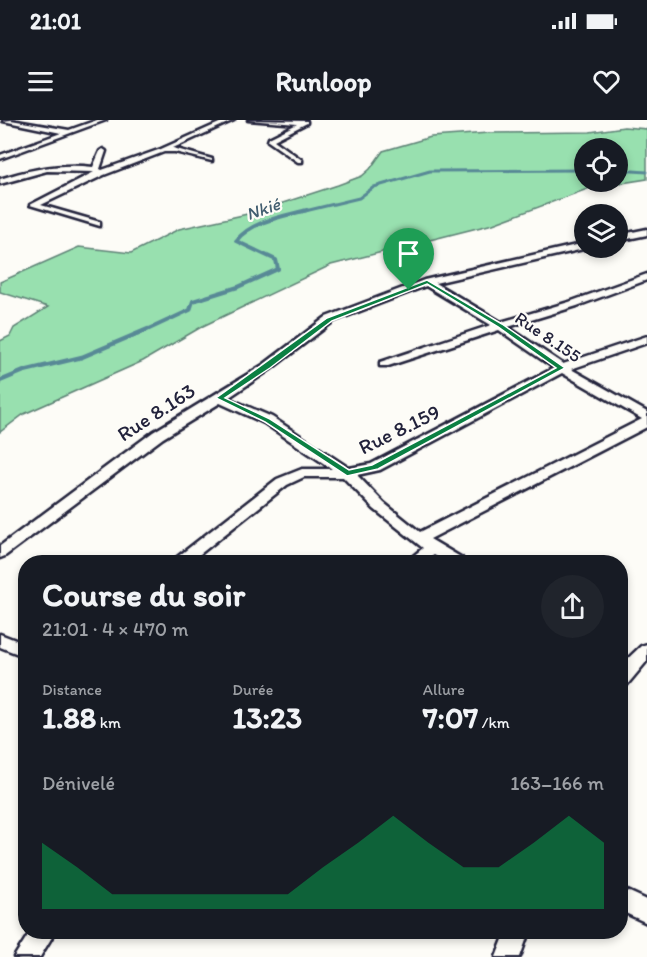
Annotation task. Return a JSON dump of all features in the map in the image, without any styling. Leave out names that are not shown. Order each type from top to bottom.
[{"type":"street","points":[[0,156],[103,120]]},
{"type":"street","points":[[97,224],[33,205],[98,171],[163,150],[231,120]]},
{"type":"street","points":[[251,120],[305,122],[271,141],[300,161]]},
{"type":"street","points":[[5,121],[71,133]]},
{"type":"street","points":[[98,171],[103,150]]},
{"type":"street","points":[[163,150],[176,150],[210,160]]},
{"type":"street","points":[[0,182],[45,168],[77,167],[98,171]]},
{"type":"street","points":[[628,236],[647,232]]},
{"type":"street","points":[[219,398],[267,367],[330,319],[427,282],[574,249]]},
{"type":"street","name":"Rue 8.155","points":[[500,326],[647,278]]},
{"type":"street","points":[[427,282],[500,326]]},
{"type":"street","points":[[384,364],[500,326]]},
{"type":"street","name":"Rue 8.155","points":[[500,326],[562,368],[647,417]]},
{"type":"street","name":"Rue 8.159","points":[[190,555],[282,482],[302,473],[347,473],[375,467],[562,368],[647,339]]},
{"type":"street","name":"Rue 8.163","points":[[0,553],[158,435],[219,398],[268,420],[347,473],[379,506],[419,539],[445,555]]},
{"type":"street","points":[[419,539],[647,422]]},
{"type":"street","points":[[423,555],[433,548]]},
{"type":"street","points":[[628,667],[647,650]]},
{"type":"street","points":[[628,902],[647,912]]},
{"type":"street","points":[[26,957],[38,939]]},
{"type":"street","points":[[508,957],[515,939]]},
{"type":"green space","points":[[624,127],[647,129],[647,179],[628,182],[628,138],[574,138],[574,192],[579,192],[493,224],[331,265],[203,326],[143,361],[24,414],[0,432],[0,341],[10,336],[14,328],[48,307],[0,292],[0,282],[79,247],[131,253],[179,229],[252,213],[338,185],[362,176],[383,151],[431,137],[489,133],[590,132]]},
{"type":"waterway","name":"Nkié","points":[[301,212],[359,198],[374,187],[430,171],[574,170]]},
{"type":"waterway","name":"Nkié","points":[[628,171],[647,172]]},
{"type":"waterway","name":"Nkié","points":[[145,331],[190,310],[193,301],[238,287],[278,269],[276,260],[236,241],[242,234],[259,224],[307,210]]},
{"type":"waterway","name":"Nkié","points":[[0,381],[24,371],[82,357],[148,329]]},
{"type":"route","points":[[427,282],[500,326],[562,368],[375,467],[347,473],[268,420],[219,398],[267,367],[330,319],[352,309],[409,290],[427,282]]}]
